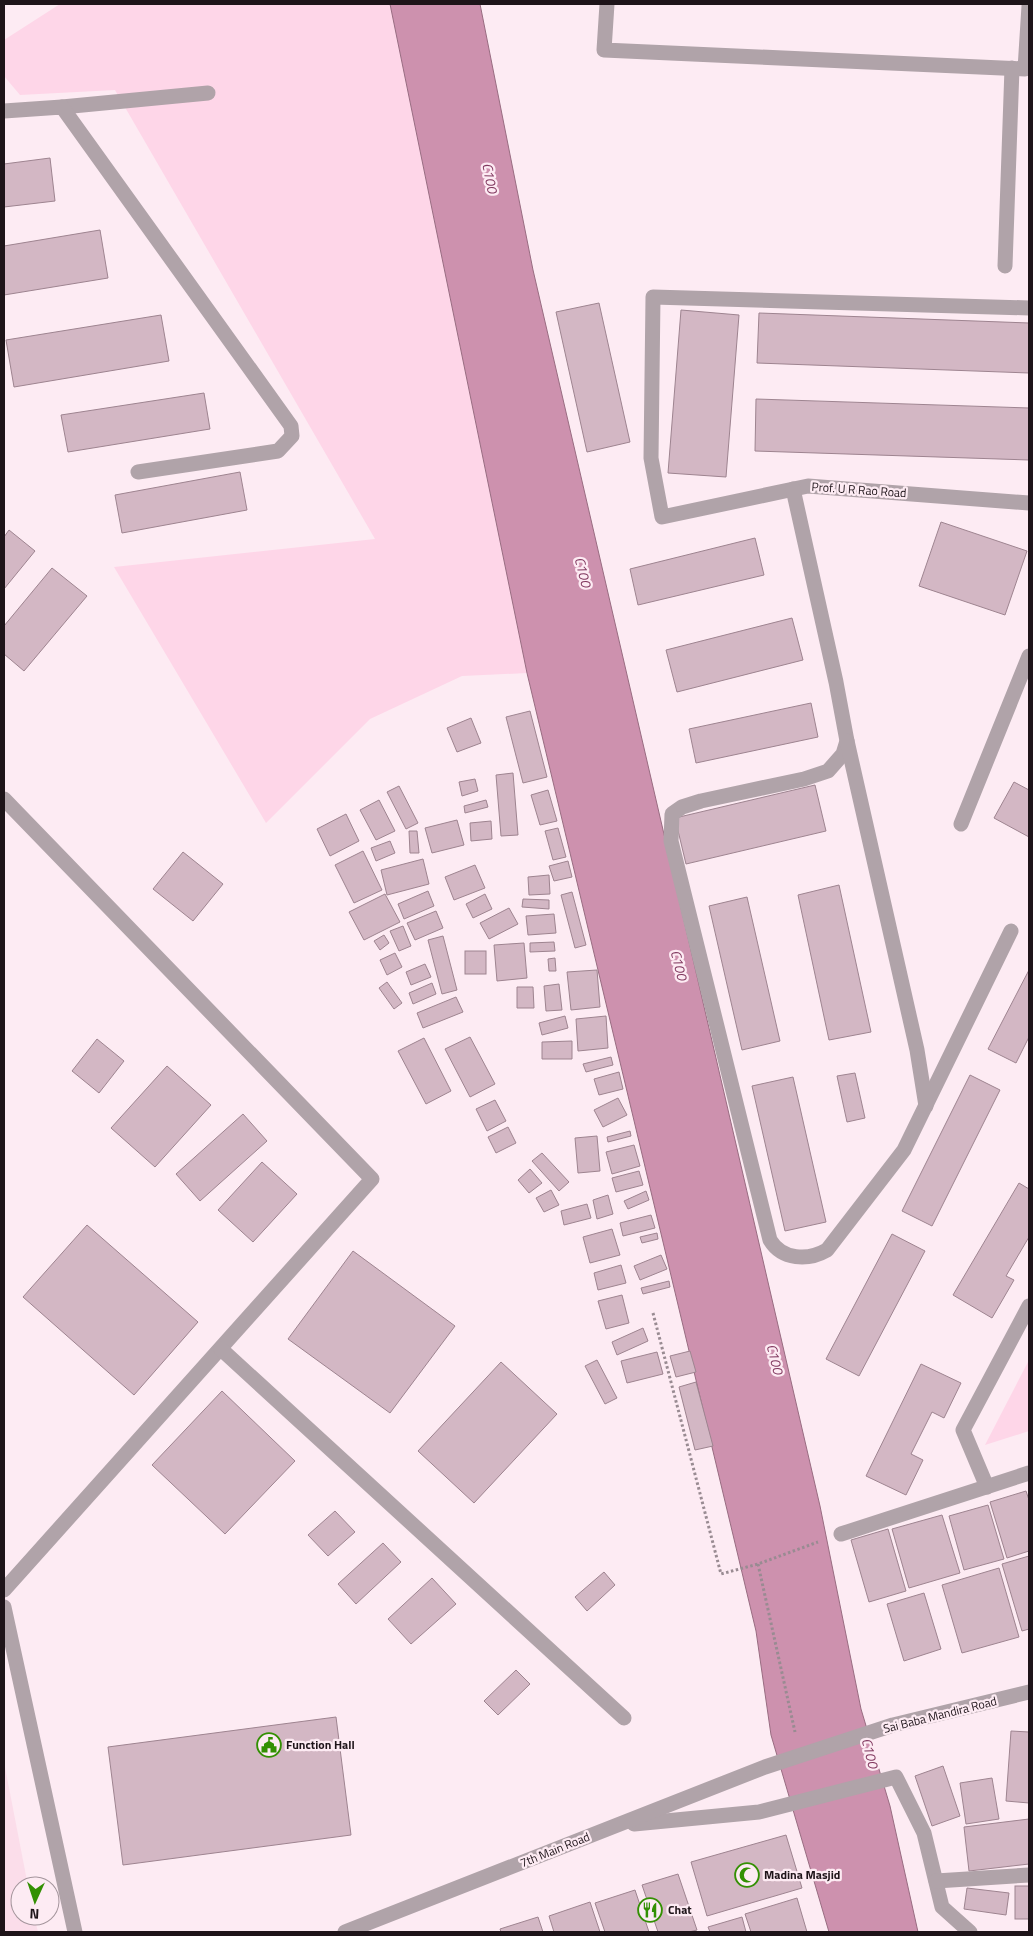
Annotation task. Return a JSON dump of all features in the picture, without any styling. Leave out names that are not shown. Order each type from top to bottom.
[{"type":"street","points":[[607,4],[604,50],[1025,69],[1029,6]]},
{"type":"street","points":[[1004,266],[1012,68]]},
{"type":"street","points":[[4,111],[208,93]]},
{"type":"street","points":[[62,107],[291,426],[292,436],[278,451],[138,472]]},
{"type":"street","name":"Prof. U R Rao Road","points":[[1029,308],[653,297],[651,458],[662,517],[808,486],[1029,503]]},
{"type":"street","points":[[792,489],[917,1050],[926,1106]]},
{"type":"street","points":[[961,824],[1029,656]]},
{"type":"street","points":[[847,741],[843,754],[828,771],[804,779],[701,801],[682,807],[672,814],[670,841],[770,1240],[775,1248],[791,1256],[815,1257],[828,1250],[904,1150],[1011,931]]},
{"type":"street","points":[[4,799],[372,1179],[4,1590]]},
{"type":"street","points":[[987,1487],[963,1430],[1029,1306]]},
{"type":"street","points":[[221,1349],[624,1718]]},
{"type":"street","points":[[841,1534],[1029,1473]]},
{"type":"street","points":[[4,1607],[75,1932]]},
{"type":"street","name":"Sai Baba Mandira Road","points":[[765,1768],[893,1725],[1029,1692]]},
{"type":"street","name":"7th Main Road","points":[[345,1932],[765,1768]]},
{"type":"street","points":[[616,1826],[759,1812],[896,1777],[924,1833],[942,1907],[970,1932]]},
{"type":"street","points":[[936,1881],[1029,1875]]},
{"type":"path","points":[[652,1314],[721,1574],[758,1564],[841,1534]]},
{"type":"path","points":[[758,1564],[800,1756]]},
{"type":"shaded area","points":[[60,4],[390,4],[527,673],[462,676],[370,719],[266,823],[114,567],[375,539],[115,90],[20,95],[4,76],[4,40]]},
{"type":"shaded area","points":[[1029,1360],[1029,1431],[985,1445]]},
{"type":"shaded area","points":[[4,1762],[26,1876],[10,1876],[10,1926],[36,1926],[38,1932],[4,1932]]},
{"type":"water","name":"C100","points":[[390,4],[480,4],[533,270],[820,1506],[861,1709],[890,1806],[918,1932],[829,1932],[771,1735],[756,1631],[527,673]]},
{"type":"building","points":[[50,158],[55,201],[4,207],[4,164]]},
{"type":"building","points":[[100,230],[108,278],[4,295],[4,246]]},
{"type":"building","points":[[599,303],[630,442],[587,452],[556,312]]},
{"type":"building","points":[[681,310],[739,315],[726,477],[668,473]]},
{"type":"building","points":[[759,313],[1029,323],[1029,373],[757,363]]},
{"type":"building","points":[[161,315],[169,361],[14,387],[6,340]]},
{"type":"building","points":[[204,393],[210,429],[68,452],[61,415]]},
{"type":"building","points":[[756,399],[1029,408],[1029,460],[755,451]]},
{"type":"building","points":[[240,472],[247,510],[122,533],[115,495]]},
{"type":"building","points":[[941,522],[1027,551],[1005,615],[919,586]]},
{"type":"building","points":[[9,530],[35,551],[4,589],[4,537]]},
{"type":"building","points":[[755,538],[764,575],[638,605],[630,569]]},
{"type":"building","points":[[52,568],[87,596],[24,671],[4,654],[4,626]]},
{"type":"building","points":[[792,618],[803,660],[677,692],[666,650]]},
{"type":"building","points":[[811,703],[818,737],[696,763],[689,729]]},
{"type":"building","points":[[530,711],[547,777],[523,783],[506,717]]},
{"type":"building","points":[[471,718],[481,743],[457,752],[447,728]]},
{"type":"building","points":[[513,773],[518,835],[501,836],[496,775]]},
{"type":"building","points":[[475,779],[478,791],[462,796],[459,782]]},
{"type":"building","points":[[1014,782],[1029,790],[1029,837],[994,818]]},
{"type":"building","points":[[815,785],[826,831],[686,864],[675,818]]},
{"type":"building","points":[[399,786],[418,823],[406,829],[387,792]]},
{"type":"building","points":[[548,790],[557,821],[540,825],[531,795]]},
{"type":"building","points":[[379,800],[395,831],[376,840],[360,810]]},
{"type":"building","points":[[486,800],[488,807],[465,813],[464,806]]},
{"type":"building","points":[[346,814],[359,841],[330,856],[317,829]]},
{"type":"building","points":[[457,820],[464,845],[432,853],[425,828]]},
{"type":"building","points":[[491,821],[492,839],[471,841],[470,823]]},
{"type":"building","points":[[558,828],[566,857],[553,860],[545,831]]},
{"type":"building","points":[[409,831],[417,831],[419,853],[410,853]]},
{"type":"building","points":[[390,841],[395,853],[376,861],[371,848]]},
{"type":"building","points":[[363,851],[382,890],[354,903],[335,865]]},
{"type":"building","points":[[183,852],[223,884],[193,921],[153,889]]},
{"type":"building","points":[[423,859],[429,884],[387,895],[381,870]]},
{"type":"building","points":[[568,861],[572,877],[554,881],[549,866]]},
{"type":"building","points":[[475,865],[485,888],[454,900],[445,877]]},
{"type":"building","points":[[549,875],[550,894],[529,895],[528,877]]},
{"type":"building","points":[[839,885],[871,1032],[829,1040],[798,895]]},
{"type":"building","points":[[428,891],[434,906],[404,919],[398,904]]},
{"type":"building","points":[[572,892],[586,945],[575,948],[561,895]]},
{"type":"building","points":[[385,894],[400,922],[364,940],[349,912]]},
{"type":"building","points":[[485,894],[492,909],[473,918],[466,904]]},
{"type":"building","points":[[747,897],[780,1041],[742,1050],[709,906]]},
{"type":"building","points":[[523,899],[549,900],[549,909],[522,907]]},
{"type":"building","points":[[509,908],[518,924],[489,939],[480,923]]},
{"type":"building","points":[[436,911],[443,928],[415,940],[407,923]]},
{"type":"building","points":[[554,914],[556,933],[528,935],[526,916]]},
{"type":"building","points":[[403,926],[411,946],[399,951],[390,931]]},
{"type":"building","points":[[384,935],[389,943],[380,950],[374,941]]},
{"type":"building","points":[[443,936],[457,990],[442,994],[428,940]]},
{"type":"building","points":[[554,942],[555,951],[530,952],[530,943]]},
{"type":"building","points":[[524,943],[527,978],[497,981],[494,945]]},
{"type":"building","points":[[465,951],[486,951],[486,974],[465,974]]},
{"type":"building","points":[[395,953],[402,967],[387,975],[380,960]]},
{"type":"building","points":[[555,958],[556,971],[549,971],[548,959]]},
{"type":"building","points":[[425,964],[431,977],[411,985],[406,972]]},
{"type":"building","points":[[597,970],[600,1007],[571,1010],[567,972]]},
{"type":"building","points":[[1029,970],[1029,1037],[1016,1063],[988,1049]]},
{"type":"building","points":[[387,982],[402,1003],[394,1009],[379,988]]},
{"type":"building","points":[[432,983],[436,994],[413,1004],[409,993]]},
{"type":"building","points":[[559,984],[562,1010],[546,1011],[544,986]]},
{"type":"building","points":[[517,987],[533,987],[534,1008],[517,1008]]},
{"type":"building","points":[[456,997],[463,1012],[423,1028],[417,1013]]},
{"type":"building","points":[[565,1016],[568,1028],[542,1035],[539,1023]]},
{"type":"building","points":[[606,1016],[608,1048],[578,1051],[576,1019]]},
{"type":"building","points":[[470,1037],[495,1084],[470,1097],[445,1049]]},
{"type":"building","points":[[424,1038],[451,1091],[426,1104],[398,1051]]},
{"type":"building","points":[[97,1039],[124,1061],[99,1093],[72,1071]]},
{"type":"building","points":[[572,1041],[572,1059],[542,1059],[542,1042]]},
{"type":"building","points":[[611,1057],[613,1065],[586,1072],[583,1064]]},
{"type":"building","points":[[167,1066],[211,1105],[155,1167],[111,1128]]},
{"type":"building","points":[[619,1072],[623,1089],[599,1095],[594,1079]]},
{"type":"building","points":[[855,1073],[865,1118],[847,1122],[837,1076]]},
{"type":"building","points":[[970,1075],[1000,1090],[932,1226],[902,1211]]},
{"type":"building","points":[[793,1077],[826,1222],[785,1231],[752,1086]]},
{"type":"building","points":[[618,1098],[627,1115],[603,1127],[594,1110]]},
{"type":"building","points":[[495,1100],[506,1121],[487,1131],[476,1109]]},
{"type":"building","points":[[243,1114],[267,1141],[200,1201],[176,1174]]},
{"type":"building","points":[[508,1127],[516,1143],[496,1153],[488,1137]]},
{"type":"building","points":[[630,1131],[631,1136],[608,1142],[607,1137]]},
{"type":"building","points":[[597,1136],[600,1171],[578,1173],[575,1138]]},
{"type":"building","points":[[634,1145],[640,1166],[612,1174],[606,1152]]},
{"type":"building","points":[[542,1153],[569,1182],[559,1191],[532,1161]]},
{"type":"building","points":[[262,1162],[297,1194],[253,1242],[218,1210]]},
{"type":"building","points":[[530,1169],[542,1183],[529,1193],[518,1180]]},
{"type":"building","points":[[639,1171],[643,1185],[616,1192],[612,1178]]},
{"type":"building","points":[[1019,1183],[1029,1189],[1029,1237],[1006,1276],[1014,1280],[992,1318],[953,1295]]},
{"type":"building","points":[[551,1190],[559,1205],[544,1212],[536,1198]]},
{"type":"building","points":[[646,1191],[649,1200],[628,1209],[624,1201]]},
{"type":"building","points":[[608,1195],[613,1214],[597,1219],[593,1200]]},
{"type":"building","points":[[587,1204],[591,1218],[564,1225],[561,1211]]},
{"type":"building","points":[[651,1215],[655,1228],[623,1236],[620,1223]]},
{"type":"building","points":[[87,1225],[198,1322],[134,1395],[23,1297]]},
{"type":"building","points":[[612,1229],[620,1255],[590,1263],[583,1237]]},
{"type":"building","points":[[657,1233],[658,1239],[642,1243],[640,1237]]},
{"type":"building","points":[[892,1234],[925,1251],[859,1376],[826,1359]]},
{"type":"building","points":[[353,1251],[455,1326],[390,1413],[288,1339]]},
{"type":"building","points":[[661,1255],[667,1269],[640,1280],[634,1266]]},
{"type":"building","points":[[621,1265],[626,1283],[598,1290],[594,1273]]},
{"type":"building","points":[[669,1281],[670,1287],[643,1294],[641,1288]]},
{"type":"building","points":[[622,1295],[629,1323],[606,1329],[598,1301]]},
{"type":"building","points":[[643,1328],[648,1341],[617,1355],[612,1342]]},
{"type":"building","points":[[690,1351],[696,1372],[676,1377],[670,1356]]},
{"type":"building","points":[[657,1352],[663,1374],[627,1383],[621,1361]]},
{"type":"building","points":[[597,1360],[617,1398],[605,1404],[585,1366]]},
{"type":"building","points":[[501,1362],[557,1414],[474,1503],[418,1451]]},
{"type":"building","points":[[921,1364],[961,1383],[944,1418],[932,1412],[911,1454],[923,1460],[906,1495],[866,1476]]},
{"type":"building","points":[[696,1382],[713,1446],[695,1450],[679,1387]]},
{"type":"building","points":[[222,1391],[295,1461],[225,1534],[152,1465]]},
{"type":"building","points":[[1026,1491],[1029,1500],[1029,1551],[1007,1558],[990,1502]]},
{"type":"building","points":[[988,1505],[1004,1559],[964,1570],[949,1516]]},
{"type":"building","points":[[335,1511],[355,1532],[328,1556],[308,1535]]},
{"type":"building","points":[[942,1515],[960,1573],[909,1588],[892,1529]]},
{"type":"building","points":[[888,1529],[906,1591],[869,1602],[851,1540]]},
{"type":"building","points":[[383,1543],[401,1562],[356,1604],[338,1584]]},
{"type":"building","points":[[1029,1556],[1029,1629],[1022,1631],[1002,1564]]},
{"type":"building","points":[[999,1568],[1019,1637],[962,1653],[942,1585]]},
{"type":"building","points":[[604,1572],[615,1585],[587,1611],[575,1597]]},
{"type":"building","points":[[432,1578],[456,1604],[411,1644],[388,1619]]},
{"type":"building","points":[[924,1593],[941,1649],[904,1661],[887,1604]]},
{"type":"building","points":[[516,1670],[530,1684],[498,1715],[484,1701]]},
{"type":"building","points":[[336,1717],[351,1835],[123,1865],[108,1747]]},
{"type":"building","points":[[1011,1731],[1029,1732],[1029,1803],[1006,1801]]},
{"type":"building","points":[[943,1766],[960,1816],[932,1826],[915,1776]]},
{"type":"building","points":[[992,1778],[999,1819],[966,1824],[960,1783]]},
{"type":"building","points":[[1029,1819],[1029,1864],[969,1871],[964,1827]]},
{"type":"building","name":"Madina Masjid","points":[[786,1835],[802,1888],[707,1916],[691,1862]]},
{"type":"building","points":[[678,1874],[697,1930],[689,1932],[658,1932],[642,1885]]},
{"type":"building","points":[[1015,1886],[1029,1886],[1029,1919],[1015,1919]]},
{"type":"building","points":[[967,1888],[1009,1893],[1006,1915],[964,1909]]},
{"type":"building","points":[[635,1890],[649,1932],[605,1932],[595,1903]]},
{"type":"building","points":[[797,1898],[807,1932],[751,1932],[745,1914]]},
{"type":"building","points":[[590,1902],[600,1932],[554,1932],[549,1916]]},
{"type":"building","points":[[538,1917],[543,1932],[501,1932],[500,1929]]},
{"type":"building","points":[[742,1917],[746,1932],[710,1932],[708,1927]]},
{"type":"place","name":"Function Hall","points":[[269,1745]]},
{"type":"place","name":"Madina Masjid","points":[[747,1875]]},
{"type":"place","name":"Chat","points":[[650,1910]]}]
